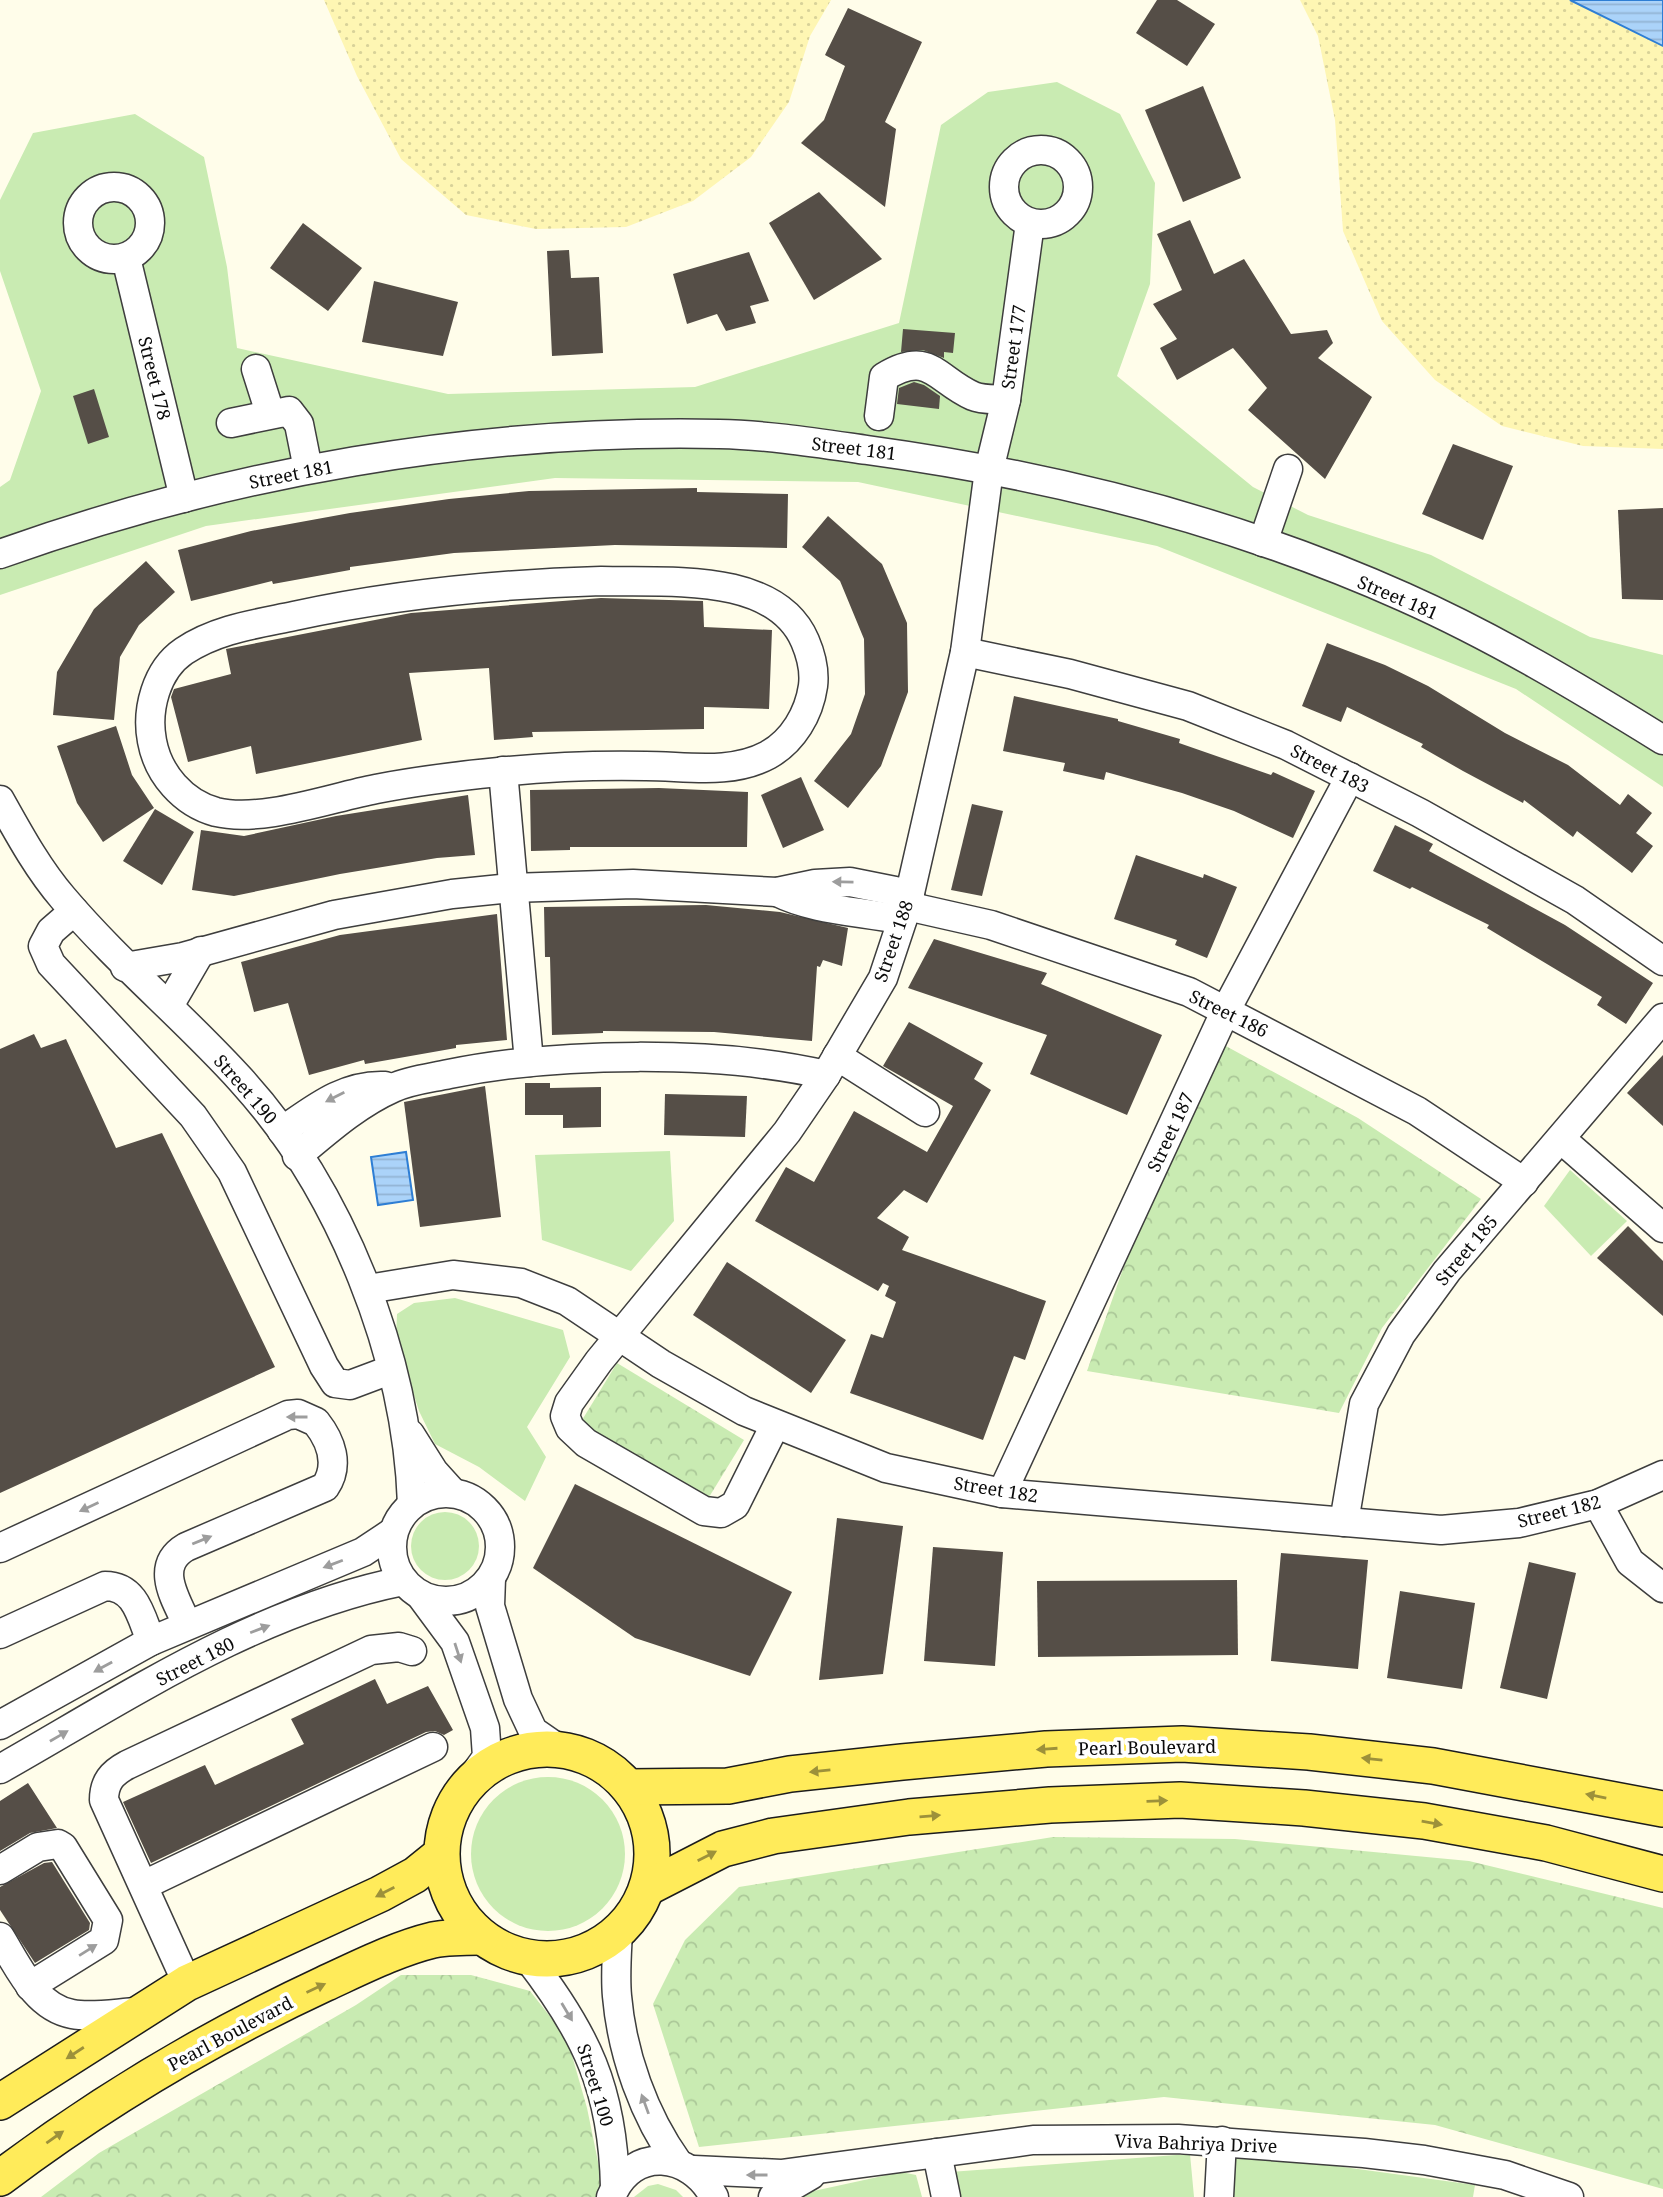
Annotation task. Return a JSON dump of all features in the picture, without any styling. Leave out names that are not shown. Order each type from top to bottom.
[{"type":"main road","name":"Pearl Boulevard","points":[[628,1787],[708,1788],[790,1774],[941,1758],[1046,1749],[1182,1744],[1309,1752],[1433,1766],[1663,1809]]},
{"type":"main road","points":[[559,1749],[585,1756],[608,1768],[628,1787],[642,1809],[651,1835],[652,1861],[647,1888],[635,1911],[618,1931],[598,1945],[575,1955],[551,1959],[527,1957],[503,1950],[481,1937],[464,1920],[451,1900],[443,1877],[441,1854],[444,1829],[452,1807],[466,1786],[492,1764],[525,1751],[559,1749]]},
{"type":"main road","points":[[647,1888],[723,1849],[773,1836],[909,1818],[1050,1805],[1180,1800],[1304,1808],[1424,1821],[1546,1843],[1663,1874]]},
{"type":"main road","points":[[0,2102],[137,2012],[187,1983],[338,1911],[380,1895],[415,1875],[441,1854]]},
{"type":"main road","name":"Pearl Boulevard","points":[[0,2178],[58,2134],[158,2072],[279,2005],[363,1966],[432,1940],[481,1937]]},
{"type":"street","name":"Street 177","points":[[989,470],[1006,400],[1030,223]]},
{"type":"street","name":"Street 178","points":[[126,258],[184,498]]},
{"type":"street","points":[[879,416],[884,377],[903,365],[933,369],[974,396],[1006,400]]},
{"type":"street","points":[[256,369],[270,413]]},
{"type":"street","points":[[231,423],[289,411],[296,418],[308,469]]},
{"type":"street","name":"Street 181","points":[[0,554],[103,520],[184,498],[308,469],[446,446],[549,438],[718,434],[816,443],[957,462],[1054,481],[1263,542],[1402,596],[1493,641],[1603,701],[1663,740]]},
{"type":"street","points":[[1263,542],[1288,469]]},
{"type":"street","name":"Street 188","points":[[775,1425],[735,1505],[721,1513],[704,1511],[586,1443],[570,1428],[565,1416],[569,1402],[787,1132],[883,978],[906,907],[965,652],[989,470]]},
{"type":"street","points":[[666,583],[730,588],[757,594],[788,616],[800,630],[811,656],[813,684],[807,711],[792,735],[771,754],[745,765],[577,767],[503,771],[383,788],[268,813],[240,816],[213,811],[188,799],[168,779],[155,755],[149,728],[152,700],[163,675],[180,653],[216,633],[408,595],[524,584],[666,583]]},
{"type":"street","name":"Street 183","points":[[965,652],[1070,674],[1188,706],[1286,745],[1575,900],[1663,961]]},
{"type":"street","points":[[503,771],[511,888],[529,1062]]},
{"type":"street","name":"Street 187","points":[[1002,1493],[1226,1010],[1350,777]]},
{"type":"street","name":"Street 190","points":[[0,800],[21,837],[74,911],[125,967],[169,1006],[242,1081],[282,1130],[331,1212],[368,1289],[407,1429],[412,1504]]},
{"type":"street","name":"Street 186","points":[[125,967],[164,962],[334,915],[452,894],[511,888],[633,884],[777,892],[806,904],[858,910],[906,907],[991,925],[1189,992],[1417,1111],[1524,1182]]},
{"type":"street","points":[[74,911],[51,931],[43,946],[51,964],[193,1116],[232,1172],[324,1366],[335,1383],[350,1385],[390,1370]]},
{"type":"street","points":[[169,1006],[201,951]]},
{"type":"street","name":"Street 185","points":[[1344,1522],[1353,1456],[1364,1405],[1401,1335],[1447,1271],[1663,1018]]},
{"type":"street","points":[[282,1130],[332,1097],[347,1091],[395,1087],[462,1072],[529,1062],[676,1059],[796,1068],[831,1065],[925,1112]]},
{"type":"street","points":[[297,1156],[361,1106],[395,1087]]},
{"type":"street","points":[[1561,1139],[1663,1228]]},
{"type":"street","name":"Street 182","points":[[368,1289],[453,1275],[521,1283],[567,1301],[701,1388],[775,1425],[886,1468],[1002,1493],[1441,1530],[1519,1523],[1598,1504],[1663,1475]]},
{"type":"street","points":[[0,1548],[288,1415],[308,1416],[322,1429],[331,1450],[334,1469],[331,1478],[325,1487],[309,1496],[179,1551],[169,1565],[168,1574],[187,1624]]},
{"type":"street","name":"Street 190","points":[[407,1429],[434,1472],[453,1493]]},
{"type":"street","points":[[412,1588],[450,1602],[478,1591],[491,1578],[499,1561],[501,1543],[496,1525],[486,1510],[471,1498],[453,1493],[424,1497],[412,1504],[400,1517],[393,1532],[394,1566],[455,1642],[485,1728],[487,1757],[466,1786]]},
{"type":"street","points":[[1598,1504],[1630,1562],[1663,1588]]},
{"type":"street","name":"Street 180","points":[[0,1725],[151,1641],[363,1552],[393,1532]]},
{"type":"street","points":[[491,1578],[490,1606],[518,1699],[533,1731],[559,1749]]},
{"type":"street","points":[[0,1634],[105,1586],[116,1586],[133,1597],[151,1641]]},
{"type":"street","name":"Street 180","points":[[0,1769],[182,1665],[249,1633],[365,1590],[412,1588]]},
{"type":"street","points":[[187,1983],[104,1800],[104,1791],[112,1775],[127,1765],[371,1650],[399,1647],[412,1651]]},
{"type":"street","points":[[144,1885],[433,1747]]},
{"type":"street","points":[[0,1870],[38,1847],[58,1844],[63,1847],[108,1920],[104,1940],[30,1986]]},
{"type":"street","points":[[618,1931],[617,1996],[626,2045],[645,2105],[659,2136],[686,2166],[707,2182],[714,2197]]},
{"type":"street","points":[[0,1937],[30,1986],[57,2010],[74,2015],[137,2012]]},
{"type":"street","name":"Street 100","points":[[527,1957],[564,2005],[587,2046],[609,2116],[614,2149],[613,2192]]},
{"type":"street","name":"Viva Bahriya Drive","points":[[613,2192],[627,2173],[642,2164],[660,2160],[752,2175],[820,2171],[937,2153],[1065,2139],[1222,2141],[1364,2153],[1502,2186],[1569,2197]]},
{"type":"street","points":[[1219,2197],[1222,2141]]},
{"type":"street","points":[[937,2153],[946,2197]]},
{"type":"street","name":"Viva Bahriya Drive","points":[[773,2197],[820,2171]]},
{"type":"green space","points":[[1057,82],[1120,114],[1155,183],[1150,284],[1117,376],[1253,487],[1308,515],[1431,555],[1590,637],[1663,655],[1663,787],[1516,689],[1157,546],[858,482],[555,478],[206,526],[0,595],[0,487],[10,480],[41,391],[0,271],[0,200],[33,133],[135,114],[204,157],[227,267],[237,348],[448,394],[695,387],[899,323],[941,125],[988,92]]},
{"type":"green space","points":[[1224,1045],[1358,1118],[1481,1199],[1382,1328],[1339,1413],[1087,1371],[1147,1201]]},
{"type":"green space","points":[[670,1151],[674,1221],[631,1271],[542,1240],[535,1155]]},
{"type":"green space","points":[[1570,1170],[1627,1221],[1591,1256],[1544,1206]]},
{"type":"green space","points":[[455,1298],[563,1330],[570,1357],[527,1427],[546,1457],[525,1501],[479,1467],[435,1444],[419,1411],[396,1339],[397,1314],[414,1303]]},
{"type":"green space","points":[[617,1363],[744,1440],[706,1502],[579,1425]]},
{"type":"green space","points":[[445,1512],[458,1515],[469,1522],[476,1533],[479,1546],[476,1559],[469,1570],[458,1577],[445,1580],[432,1577],[421,1570],[414,1559],[411,1546],[414,1533],[421,1522],[432,1515]]},
{"type":"green space","points":[[548,1777],[578,1782],[603,1799],[620,1824],[625,1854],[620,1884],[603,1909],[578,1926],[548,1931],[518,1926],[493,1909],[476,1884],[471,1854],[476,1824],[493,1799],[518,1782]]},
{"type":"green space","points":[[1053,1837],[1235,1839],[1469,1861],[1663,1908],[1663,2189],[1435,2125],[1164,2097],[699,2147],[653,2004],[685,1940],[739,1887]]},
{"type":"green space","points":[[401,1975],[471,1975],[530,1991],[567,2038],[587,2108],[603,2186],[600,2197],[41,2197],[99,2153],[356,2005]]},
{"type":"green space","points":[[1233,2152],[1475,2185],[1473,2197],[1228,2197]]},
{"type":"green space","points":[[1190,2154],[1194,2197],[952,2197],[950,2172]]},
{"type":"green space","points":[[901,2172],[916,2175],[922,2197],[786,2197]]},
{"type":"green space","points":[[658,2184],[676,2190],[683,2197],[634,2197],[648,2186]]},
{"type":"sand","points":[[324,0],[831,0],[810,36],[789,102],[751,157],[693,201],[626,227],[536,229],[466,215],[401,159],[357,76]]},
{"type":"sand","points":[[1300,0],[1570,0],[1663,46],[1663,449],[1583,446],[1502,426],[1435,380],[1382,321],[1343,231],[1335,120],[1318,36]]},
{"type":"water","points":[[1570,0],[1663,0],[1663,46]]},
{"type":"water","points":[[406,1152],[413,1200],[378,1205],[371,1157]]},
{"type":"building","points":[[1157,0],[1177,0],[1215,24],[1187,66],[1136,33]]},
{"type":"building","points":[[848,8],[922,42],[885,122],[896,129],[885,207],[801,143],[824,120],[845,66],[825,55]]},
{"type":"building","points":[[1203,86],[1241,178],[1183,202],[1145,110]]},
{"type":"building","points":[[819,192],[882,259],[814,300],[769,223]]},
{"type":"building","points":[[1190,220],[1214,274],[1244,259],[1291,334],[1327,330],[1333,343],[1318,358],[1372,397],[1325,479],[1248,410],[1267,388],[1233,348],[1177,380],[1160,348],[1177,339],[1153,304],[1182,290],[1157,234]]},
{"type":"building","points":[[303,223],[362,268],[328,311],[270,268]]},
{"type":"building","points":[[569,250],[571,278],[599,277],[603,353],[552,356],[547,251]]},
{"type":"building","points":[[749,252],[769,301],[750,306],[756,323],[726,331],[717,314],[687,324],[673,274]]},
{"type":"building","points":[[374,281],[458,302],[443,356],[362,342]]},
{"type":"building","points":[[903,329],[955,333],[953,353],[944,352],[944,358],[923,350],[901,352]]},
{"type":"building","points":[[914,382],[940,396],[939,409],[897,404],[899,388]]},
{"type":"building","points":[[94,389],[109,437],[88,444],[73,396]]},
{"type":"building","points":[[1453,444],[1513,466],[1483,540],[1422,514]]},
{"type":"building","points":[[697,488],[697,492],[788,494],[787,548],[615,545],[454,553],[350,567],[350,570],[273,584],[272,581],[191,601],[178,550],[251,531],[449,499],[529,491]]},
{"type":"building","points":[[1663,508],[1663,600],[1622,599],[1618,510]]},
{"type":"building","points":[[828,516],[882,564],[907,623],[908,692],[881,766],[848,808],[814,781],[851,734],[865,694],[864,639],[840,581],[802,547]]},
{"type":"building","points":[[146,561],[175,592],[139,625],[120,657],[114,720],[53,715],[57,672],[94,609]]},
{"type":"building","points":[[601,598],[703,601],[704,627],[772,630],[769,709],[704,707],[704,729],[532,732],[533,737],[494,740],[489,668],[409,673],[422,740],[256,774],[251,746],[188,762],[171,697],[174,689],[231,674],[226,649],[411,613]]},
{"type":"building","points":[[1327,643],[1385,665],[1428,686],[1505,733],[1568,765],[1620,805],[1628,794],[1652,813],[1636,833],[1653,846],[1632,873],[1577,831],[1573,837],[1524,800],[1523,803],[1463,771],[1421,747],[1423,744],[1347,707],[1341,722],[1302,706]]},
{"type":"building","points":[[1014,696],[1118,719],[1180,739],[1179,743],[1271,775],[1273,772],[1315,791],[1293,838],[1234,811],[1182,793],[1106,772],[1104,780],[1063,771],[1065,763],[1003,751]]},
{"type":"building","points":[[116,726],[132,775],[154,808],[103,842],[77,803],[57,746]]},
{"type":"building","points":[[801,777],[824,830],[783,848],[761,795]]},
{"type":"building","points":[[659,788],[748,792],[747,847],[570,847],[570,850],[531,851],[530,790]]},
{"type":"building","points":[[468,795],[475,855],[437,858],[340,874],[234,896],[192,890],[201,830],[244,836],[336,816]]},
{"type":"building","points":[[972,804],[1003,811],[982,896],[951,890]]},
{"type":"building","points":[[155,809],[194,832],[162,885],[123,861]]},
{"type":"building","points":[[1395,825],[1433,844],[1429,851],[1565,925],[1653,983],[1626,1024],[1597,1005],[1602,997],[1487,928],[1489,925],[1373,871]]},
{"type":"building","points":[[1136,855],[1203,878],[1204,874],[1237,887],[1207,958],[1175,945],[1177,940],[1114,919]]},
{"type":"building","points":[[706,905],[780,912],[848,928],[842,966],[823,960],[820,967],[817,966],[812,1041],[714,1032],[603,1031],[552,1035],[550,957],[545,957],[544,907]]},
{"type":"building","points":[[497,914],[507,1040],[456,1045],[456,1048],[365,1064],[364,1060],[309,1075],[288,1003],[254,1012],[241,962],[340,935]]},
{"type":"building","points":[[934,939],[1047,973],[1041,984],[1162,1035],[1127,1115],[1030,1074],[1047,1035],[908,988]]},
{"type":"building","points":[[909,1022],[983,1063],[974,1079],[991,1090],[927,1203],[904,1190],[877,1218],[909,1237],[902,1250],[1046,1301],[1025,1360],[1014,1356],[983,1440],[850,1393],[871,1334],[883,1338],[896,1302],[885,1296],[889,1286],[883,1283],[878,1291],[755,1221],[786,1167],[814,1182],[854,1111],[927,1152],[953,1106],[883,1066]]},
{"type":"building","points":[[34,1034],[41,1048],[66,1039],[116,1148],[162,1133],[275,1367],[0,1493],[0,1049]]},
{"type":"building","points":[[1663,1055],[1663,1126],[1627,1093]]},
{"type":"building","points":[[525,1083],[550,1083],[550,1088],[601,1087],[601,1127],[563,1128],[563,1115],[525,1115]]},
{"type":"building","points":[[485,1086],[501,1217],[420,1227],[404,1102]]},
{"type":"building","points":[[665,1094],[747,1096],[745,1137],[664,1135]]},
{"type":"building","points":[[1628,1226],[1663,1261],[1663,1316],[1597,1258]]},
{"type":"building","points":[[727,1262],[846,1340],[811,1393],[693,1315]]},
{"type":"building","points":[[575,1484],[792,1592],[750,1676],[635,1638],[533,1568]]},
{"type":"building","points":[[837,1518],[903,1526],[883,1674],[819,1680]]},
{"type":"building","points":[[933,1547],[1003,1552],[995,1666],[924,1661]]},
{"type":"building","points":[[1281,1553],[1368,1560],[1358,1669],[1271,1661]]},
{"type":"building","points":[[1529,1562],[1576,1573],[1547,1699],[1500,1688]]},
{"type":"building","points":[[1237,1580],[1238,1655],[1038,1657],[1037,1581]]},
{"type":"building","points":[[1400,1591],[1475,1603],[1462,1689],[1387,1678]]},
{"type":"building","points":[[375,1679],[387,1704],[428,1686],[453,1730],[444,1735],[435,1731],[426,1732],[151,1863],[123,1802],[205,1765],[215,1785],[304,1744],[291,1719]]},
{"type":"building","points":[[28,1783],[57,1828],[30,1833],[0,1851],[0,1801]]},
{"type":"building","points":[[52,1862],[90,1923],[89,1930],[35,1963],[0,1910],[0,1887],[44,1863]]}]
